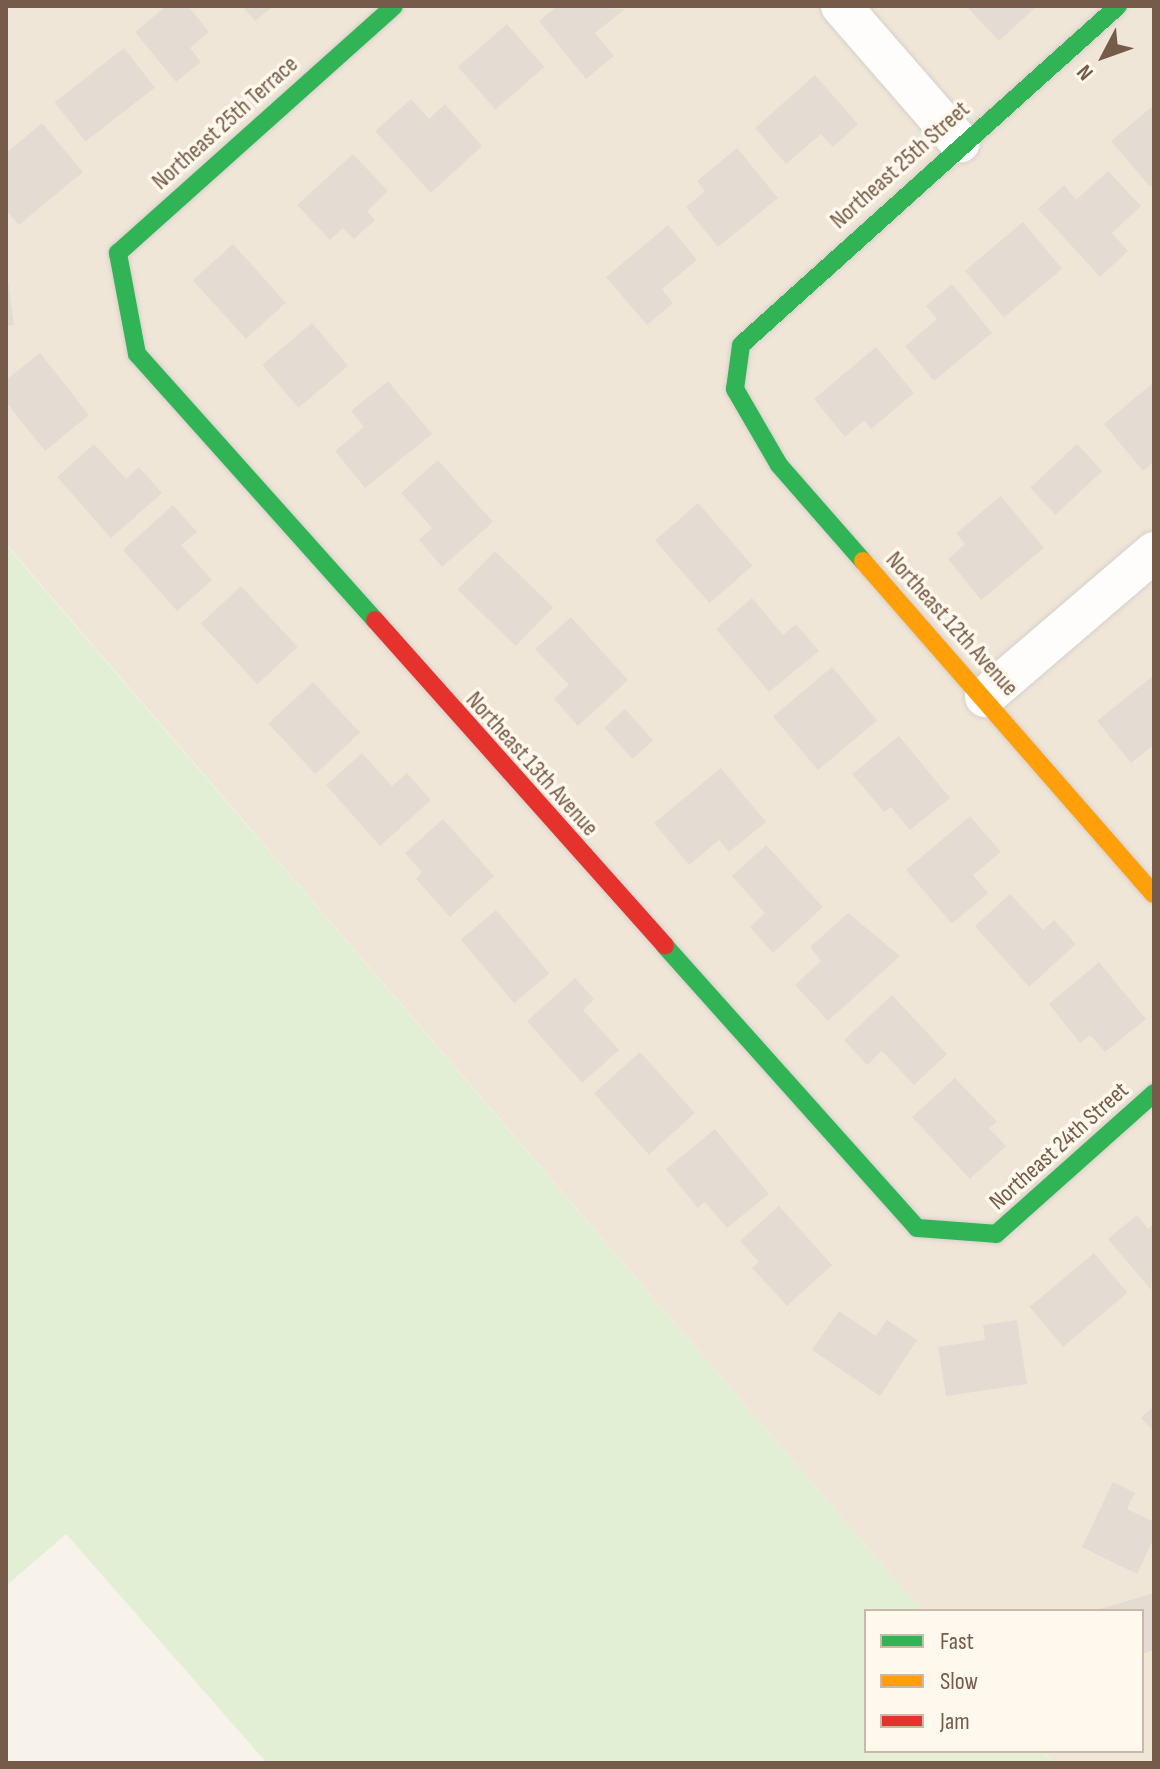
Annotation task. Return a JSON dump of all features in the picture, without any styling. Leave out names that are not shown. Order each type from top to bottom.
[{"type":"street","name":"Northeast 25th Terrace","points":[[125,291],[118,253],[394,6]]},
{"type":"street","points":[[841,6],[960,143]]},
{"type":"street","name":"Northeast 25th Street","points":[[737,375],[741,345],[762,324],[960,143],[1118,6]]},
{"type":"street","name":"Northeast 13th Avenue","points":[[125,291],[137,354],[822,1127],[917,1228],[947,1230]]},
{"type":"street","name":"Northeast 12th Avenue","points":[[737,375],[735,389],[779,465],[985,697],[1154,894]]},
{"type":"street","points":[[985,697],[1154,552]]},
{"type":"street","name":"Northeast 24th Street","points":[[947,1230],[996,1234],[1154,1093]]},
{"type":"shaded area","points":[[6,6],[1154,6],[1154,1763],[1053,1763],[1045,1753],[1144,1753],[1144,1609],[920,1609],[6,544]]},
{"type":"green space","points":[[6,545],[920,1609],[864,1609],[864,1753],[1044,1753],[1053,1763],[267,1763],[66,1534],[6,1586]]},
{"type":"building","points":[[166,6],[188,6],[209,32],[190,48],[201,62],[176,82],[135,32]]},
{"type":"building","points":[[242,6],[273,6],[255,21]]},
{"type":"building","points":[[557,6],[625,9],[595,33],[614,56],[586,79],[539,21]]},
{"type":"building","points":[[966,6],[1037,6],[999,41]]},
{"type":"building","points":[[507,24],[544,67],[495,110],[458,67]]},
{"type":"building","points":[[124,48],[155,87],[85,142],[55,102]]},
{"type":"building","points":[[815,75],[858,124],[833,147],[821,134],[786,164],[755,128]]},
{"type":"building","points":[[411,99],[429,119],[445,104],[482,146],[431,193],[375,131]]},
{"type":"building","points":[[1154,105],[1154,183],[1150,187],[1111,141]]},
{"type":"building","points":[[42,123],[83,172],[19,225],[6,210],[6,153]]},
{"type":"building","points":[[737,148],[778,198],[718,247],[686,207],[705,191],[697,181]]},
{"type":"building","points":[[353,154],[388,191],[367,211],[375,220],[354,239],[343,228],[330,240],[297,205]]},
{"type":"building","points":[[1108,171],[1141,206],[1112,233],[1128,251],[1100,277],[1038,209],[1064,185],[1076,200]]},
{"type":"building","points":[[1023,222],[1062,269],[1004,318],[965,271]]},
{"type":"building","points":[[668,225],[697,260],[662,289],[673,303],[647,325],[606,277]]},
{"type":"building","points":[[233,244],[286,303],[246,339],[193,280]]},
{"type":"building","points":[[6,267],[14,325],[6,326]]},
{"type":"building","points":[[952,284],[992,333],[934,381],[905,346],[937,319],[926,306]]},
{"type":"building","points":[[312,323],[348,366],[298,408],[262,365]]},
{"type":"building","points":[[876,347],[914,393],[871,429],[864,420],[845,437],[814,399]]},
{"type":"building","points":[[40,353],[89,415],[45,451],[6,402],[6,380]]},
{"type":"building","points":[[388,381],[432,434],[365,488],[335,451],[364,427],[351,411]]},
{"type":"building","points":[[1154,382],[1154,462],[1143,471],[1104,424]]},
{"type":"building","points":[[94,444],[126,479],[139,467],[162,493],[111,538],[57,477]]},
{"type":"building","points":[[1077,444],[1102,471],[1055,515],[1030,488]]},
{"type":"building","points":[[438,460],[493,522],[442,567],[419,540],[432,528],[401,493]]},
{"type":"building","points":[[1001,496],[1044,548],[981,600],[948,559],[965,544],[956,533]]},
{"type":"building","points":[[698,503],[752,566],[709,603],[655,540]]},
{"type":"building","points":[[173,505],[197,532],[181,545],[212,580],[177,611],[123,550]]},
{"type":"building","points":[[495,551],[553,607],[516,646],[457,590]]},
{"type":"building","points":[[241,586],[298,647],[257,684],[201,624]]},
{"type":"building","points":[[752,598],[783,635],[796,624],[819,651],[769,692],[716,629]]},
{"type":"building","points":[[571,617],[628,680],[578,726],[554,699],[569,685],[535,649]]},
{"type":"building","points":[[832,667],[877,721],[818,770],[773,716]]},
{"type":"building","points":[[1154,675],[1154,745],[1131,763],[1097,721]]},
{"type":"building","points":[[313,682],[360,732],[315,774],[268,724]]},
{"type":"building","points":[[625,709],[653,740],[632,759],[604,728]]},
{"type":"building","points":[[899,736],[950,798],[910,830],[891,807],[884,812],[852,774]]},
{"type":"building","points":[[362,753],[392,786],[407,773],[431,800],[380,846],[326,785]]},
{"type":"building","points":[[721,768],[766,822],[729,852],[719,840],[689,865],[654,823]]},
{"type":"building","points":[[970,816],[1001,852],[973,875],[988,893],[952,924],[906,870]]},
{"type":"building","points":[[443,819],[494,876],[450,917],[416,879],[422,872],[405,853]]},
{"type":"building","points":[[766,845],[823,907],[773,953],[750,927],[765,913],[732,876]]},
{"type":"building","points":[[1010,894],[1043,930],[1054,920],[1076,944],[1029,987],[975,926]]},
{"type":"building","points":[[496,910],[549,974],[514,1003],[461,940]]},
{"type":"building","points":[[848,913],[900,956],[828,1021],[795,985],[821,961],[810,947]]},
{"type":"building","points":[[1099,962],[1146,1019],[1105,1052],[1090,1035],[1080,1043],[1049,1004]]},
{"type":"building","points":[[575,978],[594,999],[583,1010],[619,1050],[582,1083],[527,1021]]},
{"type":"building","points":[[892,995],[947,1054],[914,1085],[882,1051],[867,1065],[844,1040]]},
{"type":"building","points":[[640,1052],[695,1113],[649,1154],[594,1093]]},
{"type":"building","points":[[955,1078],[997,1122],[989,1128],[1006,1146],[970,1179],[912,1117]]},
{"type":"building","points":[[715,1129],[769,1194],[727,1228],[705,1202],[698,1208],[666,1169]]},
{"type":"building","points":[[779,1206],[832,1265],[787,1306],[752,1268],[759,1262],[740,1241]]},
{"type":"building","points":[[1137,1215],[1148,1229],[1154,1223],[1151,1290],[1108,1239]]},
{"type":"building","points":[[1094,1253],[1127,1293],[1063,1347],[1030,1307]]},
{"type":"building","points":[[839,1311],[876,1336],[887,1320],[917,1340],[880,1396],[812,1350]]},
{"type":"building","points":[[1017,1320],[1027,1384],[946,1396],[938,1347],[985,1340],[983,1325]]},
{"type":"building","points":[[1154,1406],[1154,1431],[1141,1418]]},
{"type":"building","points":[[1113,1482],[1135,1493],[1127,1509],[1154,1522],[1154,1538],[1137,1574],[1082,1547]]},
{"type":"building","points":[[1154,1593],[1154,1650],[1144,1653],[1144,1609],[1100,1609]]},
{"type":"traffic: fast","points":[[375,620],[137,354],[118,253],[394,6]]},
{"type":"traffic: fast","points":[[863,561],[779,465],[735,389],[741,345],[1118,6]]},
{"type":"traffic: fast","points":[[665,946],[917,1228],[996,1234],[1154,1093]]},
{"type":"traffic: slow","points":[[863,561],[1154,894]]},
{"type":"traffic: jam","points":[[375,620],[665,946]]}]
